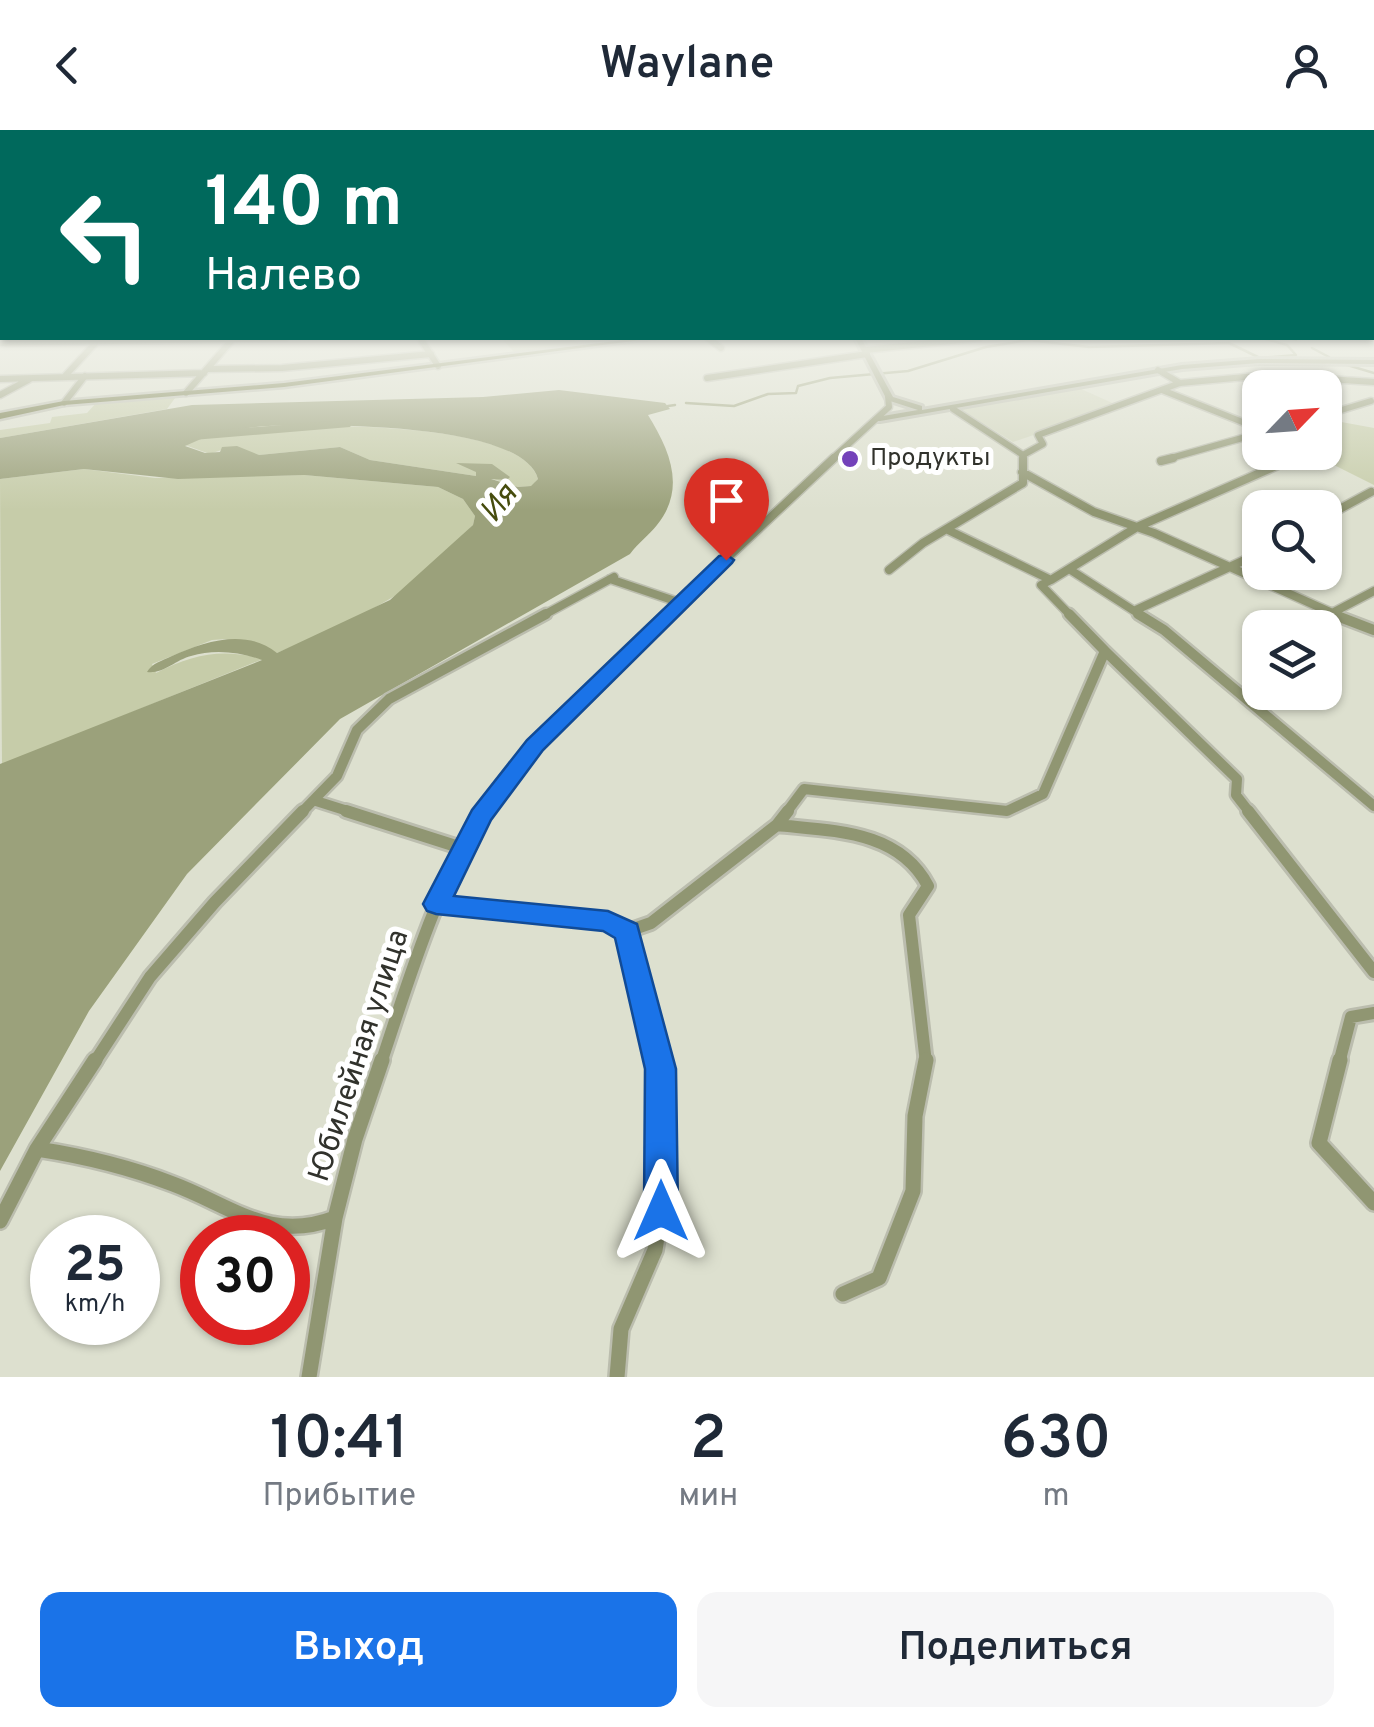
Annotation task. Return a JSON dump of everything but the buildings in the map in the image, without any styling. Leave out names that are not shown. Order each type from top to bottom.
[{"type":"main road","points":[[0,416],[64,403],[171,394]]},
{"type":"street","points":[[64,403],[71,394]]},
{"type":"street","points":[[880,419],[1027,394]]},
{"type":"street","points":[[1023,455],[1044,444],[1038,435],[1150,394]]},
{"type":"street","points":[[1172,394],[1242,424]]},
{"type":"street","points":[[888,396],[899,403],[931,409]]},
{"type":"street","points":[[880,419],[888,406],[888,396]]},
{"type":"street","points":[[1342,411],[1371,402]]},
{"type":"street","points":[[953,408],[1023,455]]},
{"type":"street","name":"Юбилейная улица","points":[[309,1377],[335,1218],[360,1125],[436,904],[462,848],[495,795],[535,745],[819,470],[880,419]]},
{"type":"street","points":[[1161,462],[1242,437]]},
{"type":"street","points":[[888,570],[1020,488],[1023,455]]},
{"type":"street","points":[[1265,470],[1137,527],[1041,586],[1237,779],[1236,795],[1374,972]]},
{"type":"street","points":[[1022,472],[1094,512],[1137,527],[1290,598],[1328,610]]},
{"type":"street","points":[[1342,508],[1371,492]]},
{"type":"street","points":[[948,530],[1052,580]]},
{"type":"street","points":[[1136,610],[1242,563]]},
{"type":"street","points":[[1070,569],[1136,610],[1237,688],[1374,806]]},
{"type":"street","points":[[0,1222],[38,1149],[150,977],[215,902],[338,776],[357,730],[389,699],[612,578],[681,602]]},
{"type":"street","points":[[1338,610],[1374,592]]},
{"type":"street","points":[[1342,616],[1374,630]]},
{"type":"street","points":[[436,904],[608,922],[628,932],[651,923],[777,825],[804,788],[1007,812],[1043,794],[1105,651]]},
{"type":"street","points":[[316,801],[462,848]]},
{"type":"street","points":[[777,825],[874,840],[916,861],[928,886],[910,915],[927,1070],[915,1116],[913,1190],[880,1278],[844,1294]]},
{"type":"street","points":[[616,1377],[620,1329],[654,1250],[661,1211],[660,1069],[628,932]]},
{"type":"street","points":[[1374,1013],[1351,1017],[1319,1143],[1374,1202]]},
{"type":"street","points":[[38,1149],[110,1162],[180,1186],[240,1216],[284,1228],[314,1230],[335,1218]]},
{"type":"shaded area","points":[[178,394],[167,409],[0,438],[0,430],[87,413],[97,402]]},
{"type":"shaded area","points":[[1044,394],[1093,394],[1119,406],[1013,442],[960,409]]},
{"type":"shaded area","points":[[1342,422],[1374,428],[1374,485],[1342,469]]},
{"type":"shaded area","points":[[264,426],[370,427],[458,436],[496,446],[524,460],[538,479],[532,486],[518,487],[490,478],[509,477],[476,472],[476,476],[370,460],[340,447],[259,455],[221,450],[210,454],[185,445],[217,432]]},
{"type":"shaded area","points":[[84,469],[155,478],[304,475],[438,487],[463,499],[475,516],[473,525],[405,590],[350,622],[277,653],[227,639],[212,640],[152,664],[156,673],[208,655],[263,659],[2,765],[0,479]]},
{"type":"water","points":[[513,394],[593,394],[665,403],[670,409],[648,415],[672,469],[671,497],[657,525],[630,554],[340,719],[187,874],[89,1011],[0,1171],[0,764],[262,660],[236,653],[209,653],[147,672],[158,662],[225,639],[252,641],[277,653],[390,600],[473,525],[475,516],[463,499],[438,487],[304,475],[178,479],[84,469],[0,479],[0,438],[192,405]],"holes":[[[264,426],[369,427],[458,436],[496,446],[524,460],[538,479],[531,486],[518,487],[491,479],[510,477],[492,464],[456,463],[476,472],[476,476],[370,460],[340,447],[259,455],[237,446],[205,453],[185,446],[217,432]]]},
{"type":"waterway","points":[[686,403],[734,406],[767,394]]},
{"type":"waterway","points":[[668,406],[675,405]]},
{"type":"waterway","name":"Ия","points":[[181,437],[346,424]]},
{"type":"place","name":"Продукты","points":[[850,459]]},
{"type":"route","points":[[661,1211],[660,1069],[654,1030],[628,932],[608,922],[436,904],[480,816],[535,745],[726,560]]}]
